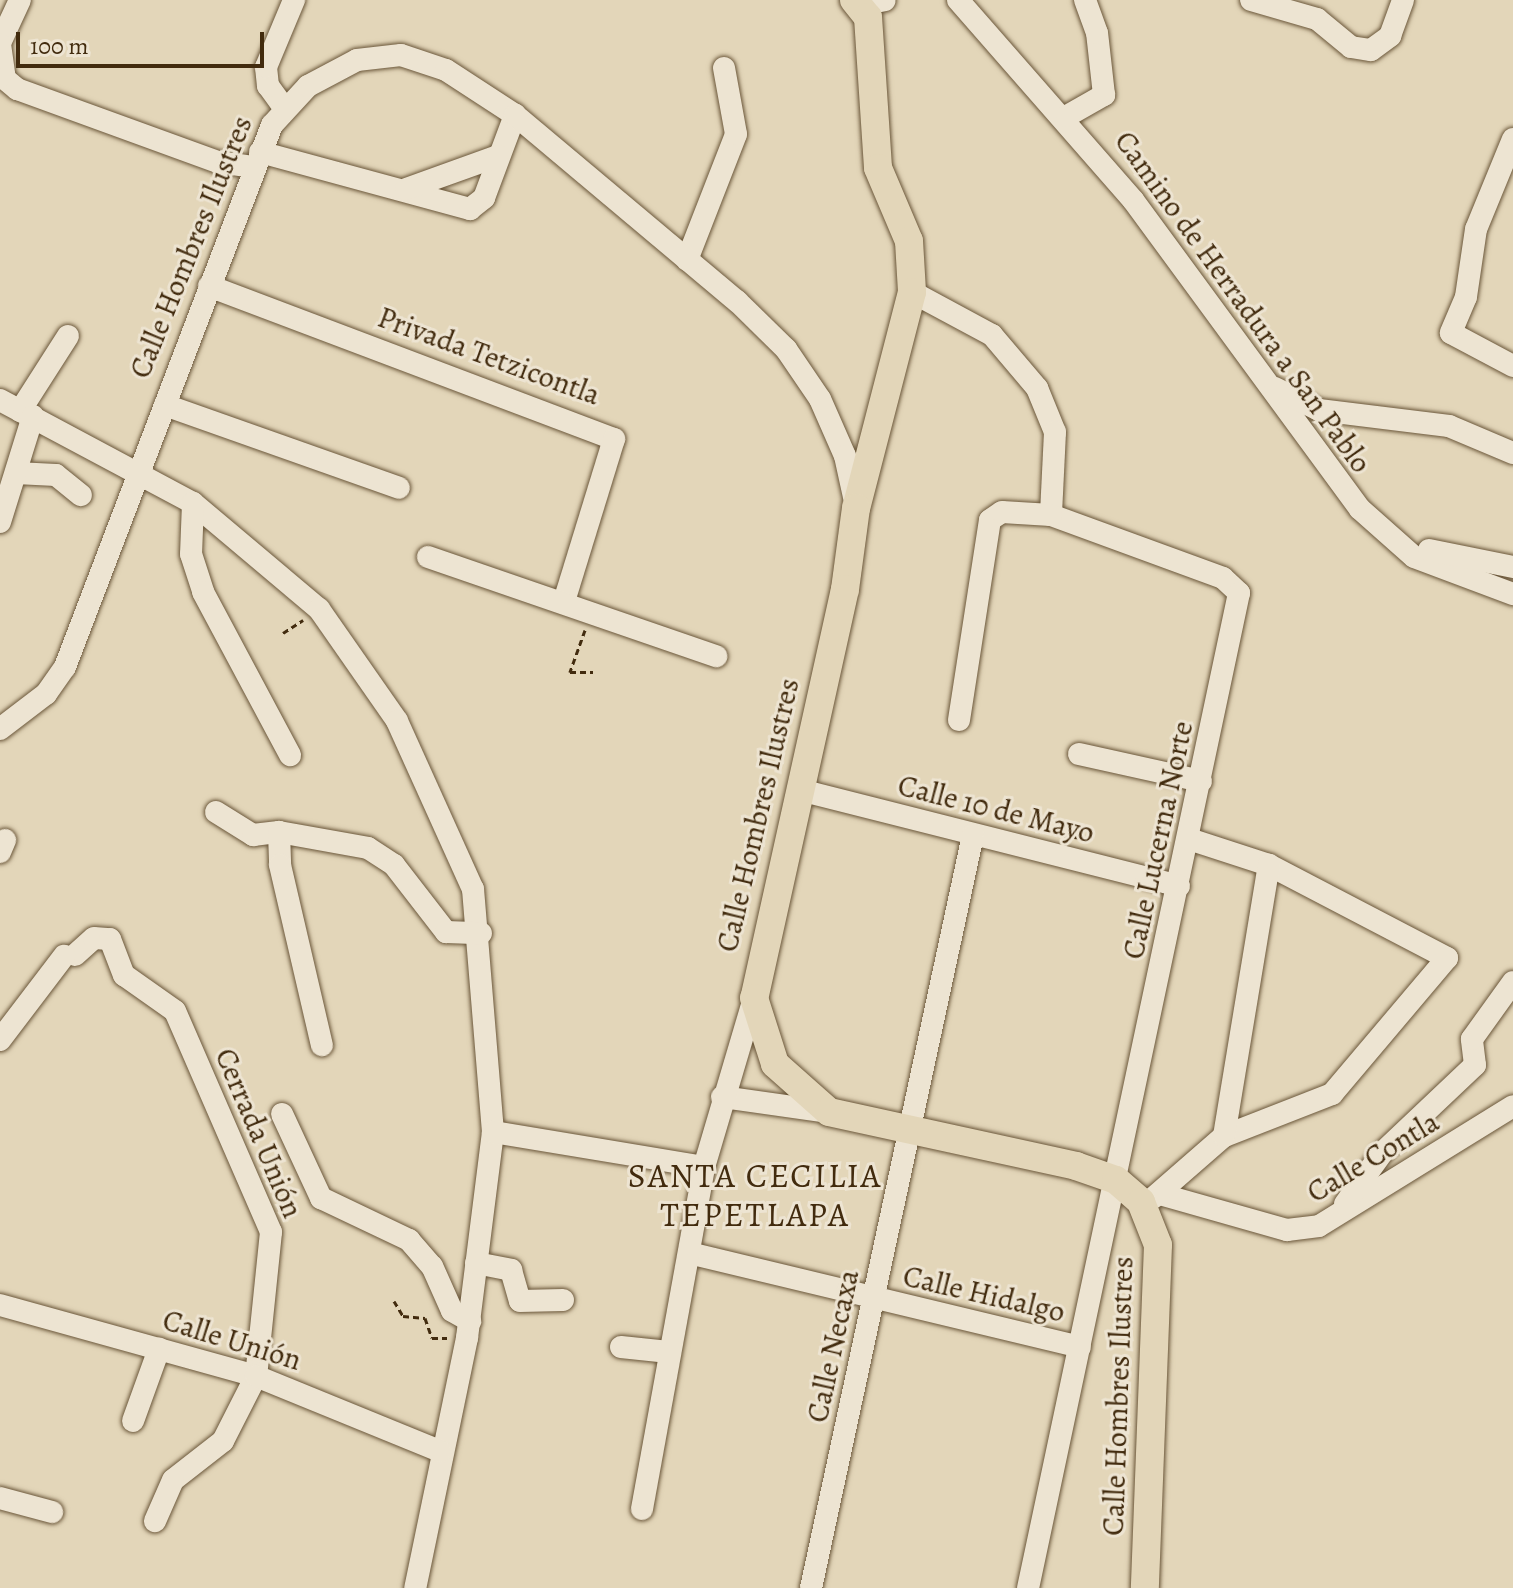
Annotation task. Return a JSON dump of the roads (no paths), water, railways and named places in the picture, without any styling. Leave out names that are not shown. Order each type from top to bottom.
[{"type":"main road","name":"Calle Hombres Ilustres","points":[[867,2],[872,41],[878,168],[909,241],[912,292],[856,508],[800,790],[754,998],[775,1064],[829,1112],[913,1129],[1116,1180],[1152,1199],[1158,1270],[1145,1588]]},
{"type":"street","points":[[20,0],[0,44],[4,72],[17,89],[218,162],[256,159],[479,207],[515,115]]},
{"type":"street","points":[[285,109],[268,86],[266,67],[294,0]]},
{"type":"street","name":"Camino de Herradura a San Pablo","points":[[958,0],[1067,116],[1275,388],[1313,454],[1384,532],[1414,557],[1513,594]]},
{"type":"street","points":[[1067,116],[1104,95],[1097,33],[1085,0]]},
{"type":"street","points":[[1251,0],[1317,19],[1351,47],[1371,50],[1390,36],[1403,0]]},
{"type":"street","name":"Calle Hombres Ilustres","points":[[0,729],[46,694],[65,667],[256,159],[285,109],[330,70],[401,55],[446,70],[515,115],[763,325],[804,372],[845,456],[856,508]]},
{"type":"street","points":[[687,260],[736,134],[724,68]]},
{"type":"street","points":[[1513,139],[1476,229],[1466,297],[1451,333],[1513,366]]},
{"type":"street","points":[[406,189],[498,156]]},
{"type":"street","name":"Privada Tetzicontla","points":[[209,286],[602,428],[614,439],[564,602]]},
{"type":"street","points":[[912,292],[992,335],[1037,388],[1055,432],[1051,515],[1002,512],[990,520],[959,720]]},
{"type":"street","points":[[0,522],[16,473],[18,409],[68,336]]},
{"type":"street","points":[[1275,388],[1319,410],[1449,426],[1513,453]]},
{"type":"street","points":[[165,405],[399,488]]},
{"type":"street","points":[[18,409],[140,469],[193,503],[319,609],[397,721],[473,889],[481,933],[493,1132],[469,1330],[440,1451],[415,1588]]},
{"type":"street","points":[[16,473],[56,475],[81,495]]},
{"type":"street","points":[[193,503],[191,554],[203,592],[290,755]]},
{"type":"street","name":"Calle Lucerna Norte","points":[[1028,1588],[1239,593],[1223,578],[1051,515]]},
{"type":"street","points":[[1384,532],[1513,567]]},
{"type":"street","points":[[428,557],[716,656]]},
{"type":"street","points":[[1079,754],[1201,781]]},
{"type":"street","name":"Calle 10 de Mayo","points":[[800,790],[1179,886]]},
{"type":"street","points":[[216,812],[253,835],[279,832],[368,848],[394,865],[446,932],[481,933]]},
{"type":"street","points":[[279,832],[286,896],[322,1045]]},
{"type":"street","name":"Calle Necaxa","points":[[811,1588],[913,1129],[973,835]]},
{"type":"street","points":[[1152,1199],[1224,1136],[1332,1094],[1447,958],[1269,865],[1189,839]]},
{"type":"street","points":[[1224,1136],[1269,865]]},
{"type":"street","name":"Cerrada Unión","points":[[0,1040],[70,956],[104,936],[124,975],[175,1011],[271,1232],[274,1258],[256,1376],[223,1441],[173,1480],[155,1521]]},
{"type":"street","points":[[1339,1214],[1382,1153],[1475,1065],[1472,1039],[1513,982]]},
{"type":"street","points":[[642,1509],[704,1167],[722,1097],[754,998]]},
{"type":"street","name":"Calle Hombres Ilustres","points":[[722,1097],[829,1112]]},
{"type":"street","name":"Calle Contla","points":[[1152,1199],[1287,1230],[1319,1226],[1513,1106]]},
{"type":"street","points":[[282,1114],[321,1198],[409,1240],[432,1266],[452,1311],[469,1330]]},
{"type":"street","points":[[493,1132],[704,1167]]},
{"type":"street","name":"Calle Hidalgo","points":[[689,1253],[1080,1347]]},
{"type":"street","points":[[476,1263],[511,1270],[520,1301],[563,1300]]},
{"type":"street","name":"Calle Unión","points":[[0,1305],[256,1376],[440,1451]]},
{"type":"street","points":[[621,1347],[669,1352]]},
{"type":"street","points":[[133,1421],[159,1349]]},
{"type":"street","points":[[0,1498],[52,1512]]},
{"type":"district","name":"SANTA CECILIA TEPETLAPA","points":[[755,1194]]}]
